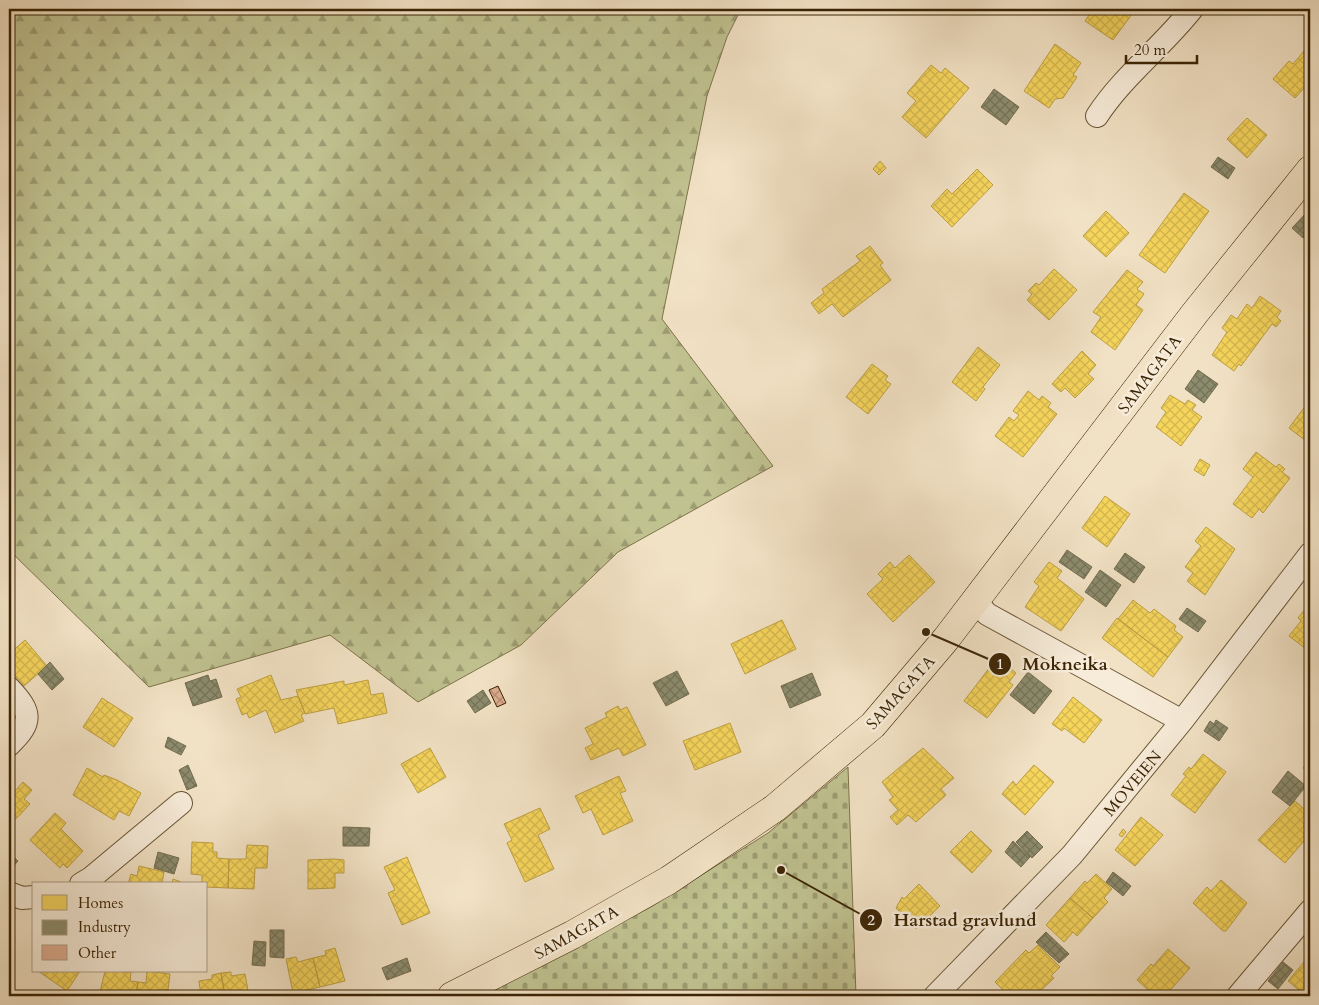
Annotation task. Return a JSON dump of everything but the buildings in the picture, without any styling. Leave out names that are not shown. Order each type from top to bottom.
[{"type":"highway","name":"SAMAGATA","points":[[452,996],[572,935],[669,880],[774,808],[872,725],[976,601],[1195,313],[1310,170]]},
{"type":"street","points":[[1097,116],[1112,93],[1175,30],[1192,9]]},
{"type":"street","name":"MOVEIEN","points":[[935,996],[1072,855],[1182,722],[1310,554]]},
{"type":"street","points":[[976,601],[987,614],[1182,722]]},
{"type":"street","points":[[9,688],[26,709],[28,716],[25,727],[9,745]]},
{"type":"street","points":[[84,882],[181,803]]},
{"type":"street","points":[[9,893],[22,898],[32,898]]},
{"type":"street","points":[[1238,996],[1310,911]]},
{"type":"green space","points":[[9,9],[741,9],[727,37],[707,96],[662,319],[773,466],[618,552],[521,645],[418,702],[330,635],[149,687],[9,550]]},
{"type":"green space","points":[[848,767],[856,996],[483,996],[651,907],[768,833]]},
{"type":"place","name":"Mokneika","points":[[926,632]]},
{"type":"place","name":"Harstad gravlund","points":[[781,870]]}]
